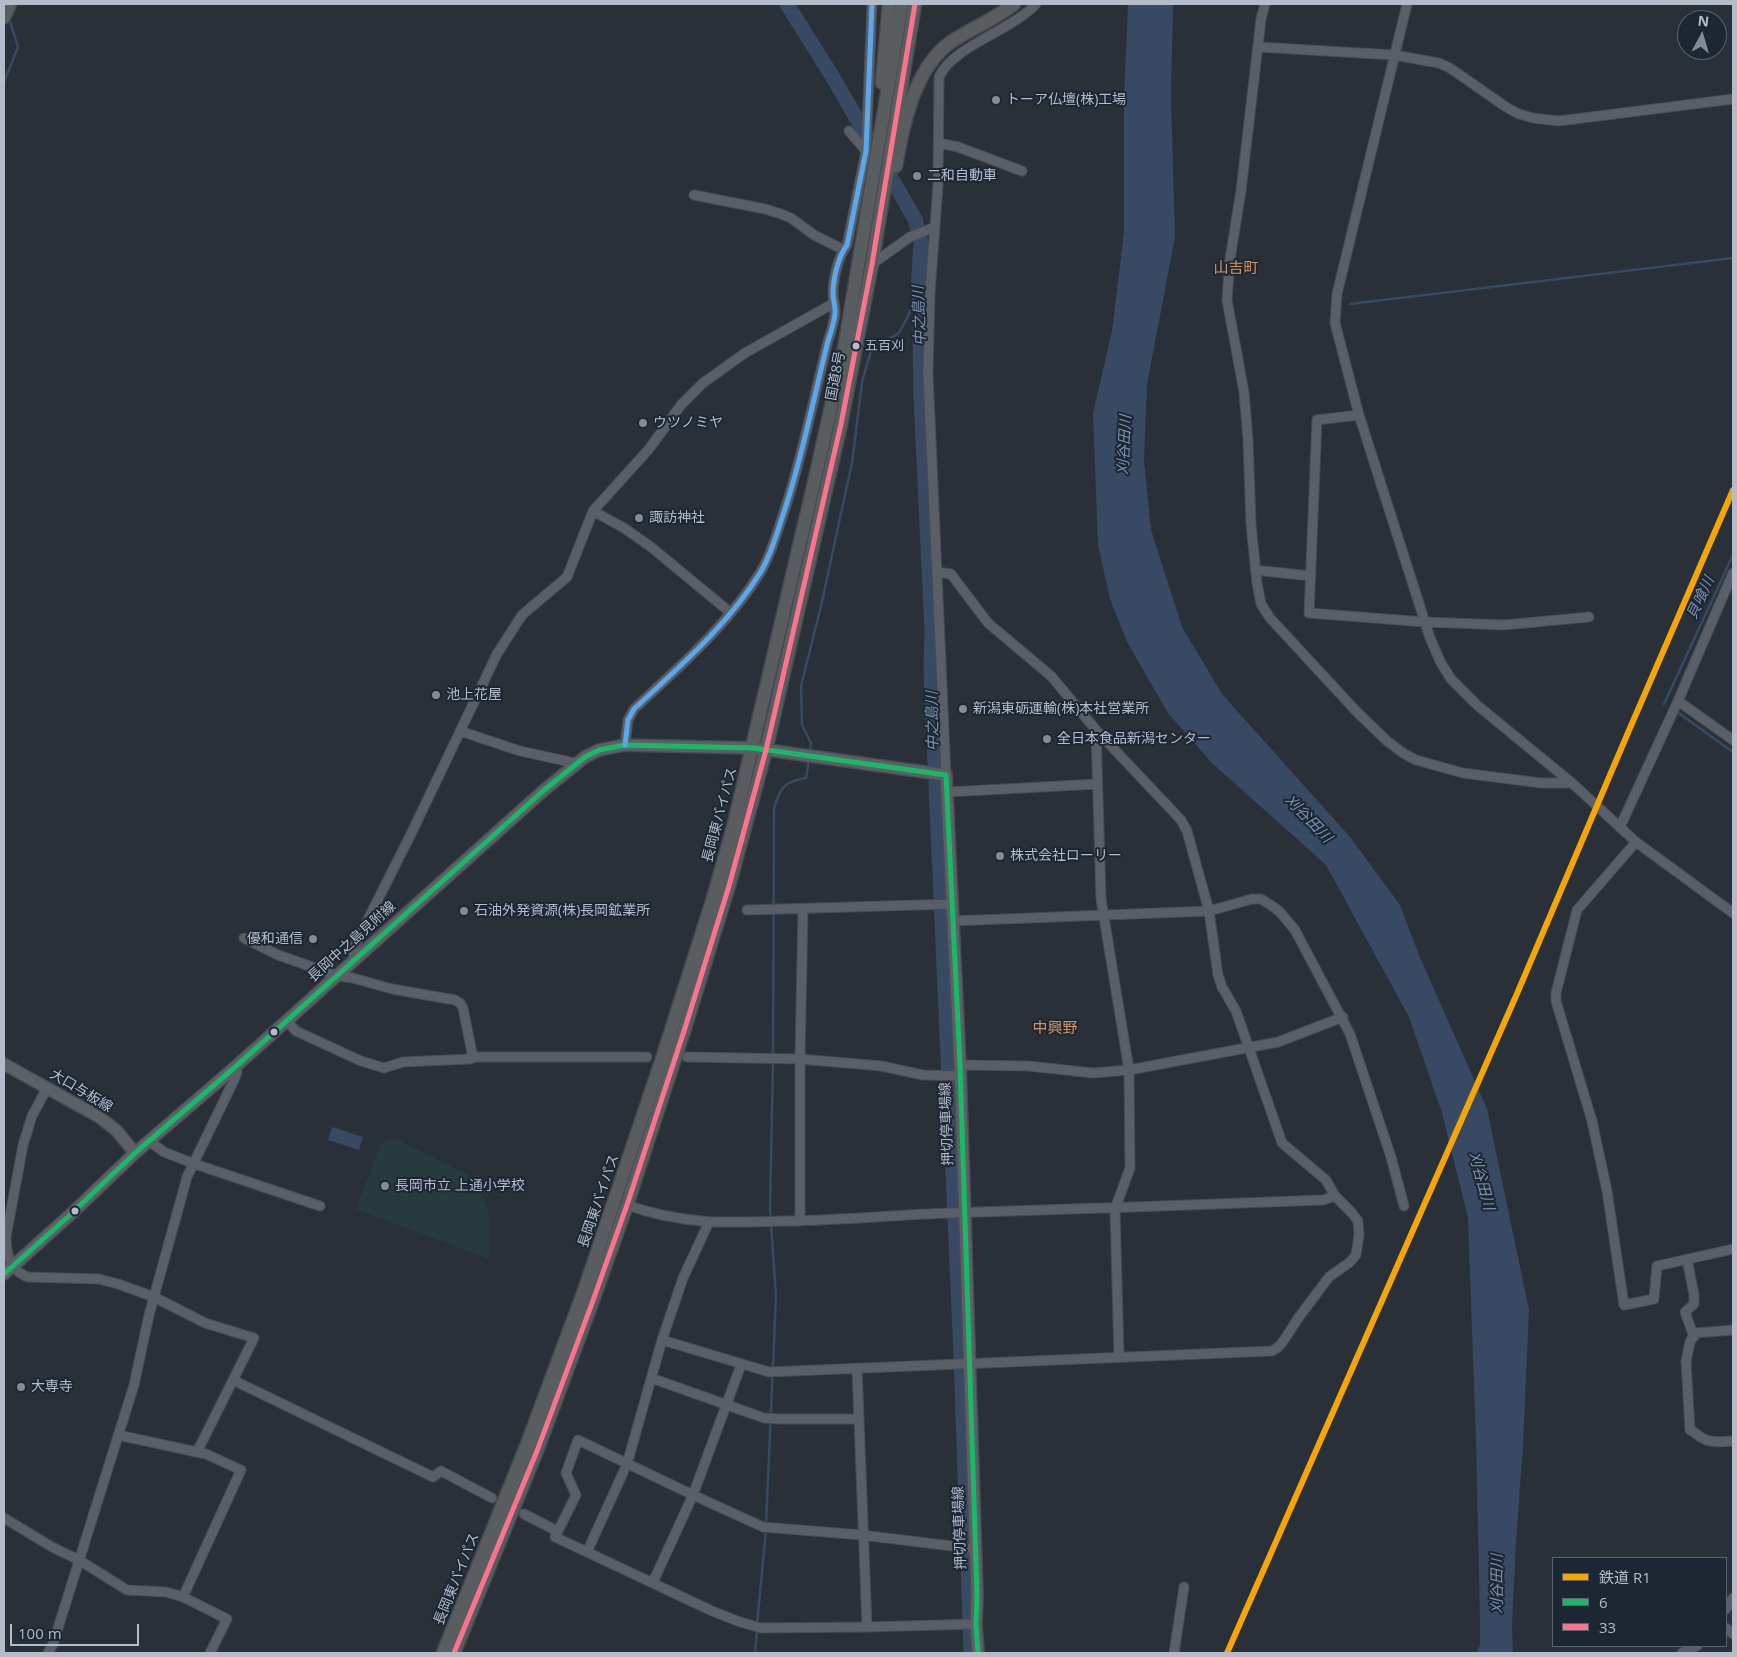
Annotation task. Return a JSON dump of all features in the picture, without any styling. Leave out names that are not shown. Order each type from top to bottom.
[{"type":"highway","points":[[4,18],[10,4]]},
{"type":"highway","points":[[880,141],[884,56],[889,4]]},
{"type":"highway","name":"国道8号","points":[[753,748],[849,323],[902,4]]},
{"type":"highway","name":"国道8号","points":[[766,750],[842,424],[874,251],[894,156],[915,4]]},
{"type":"highway","points":[[894,156],[918,84],[934,56],[951,42],[1014,4]]},
{"type":"highway","name":"長岡東バイパス","points":[[443,1653],[534,1426],[620,1188],[714,895],[753,748]]},
{"type":"highway","name":"長岡東バイパス","points":[[454,1653],[537,1451],[627,1205],[721,912],[766,750]]},
{"type":"main road","name":"長岡中之島見附線","points":[[8,1270],[70,1215],[135,1153],[234,1068],[576,763],[599,750],[625,745],[753,748],[766,750]]},
{"type":"main road","points":[[766,750],[946,775]]},
{"type":"main road","name":"押切停車場線","points":[[946,775],[960,1071],[958,1213],[970,1363],[978,1653]]},
{"type":"main road","name":"大口与板線","points":[[4,1064],[99,1117],[116,1130],[135,1153]]},
{"type":"street","points":[[625,745],[628,720],[634,710],[698,649],[731,613],[761,572],[772,550],[788,500],[834,321],[836,312],[834,303],[835,280],[847,245],[866,151],[866,112],[872,4]]},
{"type":"street","points":[[946,775],[928,374],[930,292],[938,184],[939,82],[942,69],[957,56],[1021,18],[1036,4]]},
{"type":"street","points":[[1265,4],[1261,20],[1241,191],[1230,259],[1228,300],[1244,392],[1256,570],[1261,604],[1270,618],[1356,711],[1387,741],[1403,753],[1416,760],[1463,773],[1541,783],[1572,783]]},
{"type":"street","points":[[1407,4],[1336,301],[1335,323],[1359,415],[1430,638],[1441,663],[1451,679],[1462,691],[1572,783],[1636,842],[1733,913]]},
{"type":"street","points":[[1259,47],[1394,55],[1439,63],[1466,78],[1506,107],[1519,114],[1546,120],[1560,120],[1733,99]]},
{"type":"street","points":[[849,131],[866,151]]},
{"type":"street","points":[[939,143],[958,147],[1022,171]]},
{"type":"street","points":[[694,195],[781,214],[791,218],[814,235],[844,250]]},
{"type":"street","points":[[872,264],[914,235],[934,227]]},
{"type":"street","points":[[355,960],[354,950],[357,941],[407,843],[497,654],[522,615],[567,578],[593,511],[649,449],[681,405],[703,383],[745,353],[834,303]]},
{"type":"street","points":[[1359,415],[1317,420],[1309,613],[1425,622],[1504,625],[1589,617]]},
{"type":"street","points":[[809,421],[827,425]]},
{"type":"street","points":[[593,511],[651,546],[731,613]]},
{"type":"street","points":[[1256,570],[1311,576]]},
{"type":"street","points":[[662,1340],[741,1365],[770,1372],[1272,1351],[1277,1348],[1329,1277],[1356,1256],[1359,1235],[1358,1221],[1335,1196],[1326,1180],[1282,1143],[1236,1011],[1222,987],[1218,975],[1209,911],[1187,832],[1181,820],[1096,730],[1051,676],[988,623],[951,574],[937,572]]},
{"type":"street","points":[[1620,827],[1678,701],[1733,573]]},
{"type":"street","points":[[1678,701],[1733,740]]},
{"type":"street","points":[[1096,730],[1101,899],[1129,1070],[1130,1168],[1115,1209],[1119,1357]]},
{"type":"street","points":[[460,731],[520,751],[576,763]]},
{"type":"street","points":[[948,792],[1097,784]]},
{"type":"street","points":[[1636,842],[1577,910],[1556,992],[1556,1001],[1592,1121],[1607,1192],[1624,1305],[1654,1299],[1656,1266],[1687,1258],[1733,1250]]},
{"type":"street","points":[[953,921],[1209,911],[1252,898],[1261,899],[1280,911],[1295,930],[1350,1034],[1391,1157],[1404,1206]]},
{"type":"street","points":[[747,910],[952,904]]},
{"type":"street","points":[[800,1221],[802,909]]},
{"type":"street","points":[[244,938],[278,955],[338,976],[399,990],[452,999],[460,1003],[464,1008],[473,1058]]},
{"type":"street","points":[[687,1057],[800,1059],[882,1066],[923,1076],[1028,1066],[1093,1073],[1129,1070],[1278,1042],[1343,1018]]},
{"type":"street","points":[[286,1022],[296,1031],[361,1061],[384,1068],[403,1062],[473,1058],[647,1057]]},
{"type":"street","points":[[48,1653],[53,1644],[134,1385],[154,1297],[186,1177],[234,1080],[237,1072],[234,1068]]},
{"type":"street","points":[[47,1088],[32,1116],[23,1144],[6,1237],[8,1270],[28,1277],[99,1279],[118,1284],[154,1297],[205,1323],[254,1338],[198,1452]]},
{"type":"street","points":[[149,1141],[164,1152],[192,1163],[320,1206]]},
{"type":"street","points":[[627,1205],[679,1219],[708,1222],[800,1221],[958,1213],[1115,1209],[1322,1200],[1335,1196]]},
{"type":"street","points":[[587,1552],[627,1464],[662,1340],[683,1278],[708,1222]]},
{"type":"street","points":[[1687,1258],[1694,1304],[1685,1312],[1694,1336]]},
{"type":"street","points":[[1733,1330],[1695,1334],[1690,1342],[1686,1361],[1690,1430],[1704,1439],[1722,1442],[1733,1441]]},
{"type":"street","points":[[653,1582],[693,1496],[741,1365]]},
{"type":"street","points":[[857,1368],[867,1627]]},
{"type":"street","points":[[651,1378],[771,1419],[859,1419]]},
{"type":"street","points":[[233,1380],[433,1477],[441,1471],[492,1498]]},
{"type":"street","points":[[118,1435],[206,1454],[241,1470],[183,1597]]},
{"type":"street","points":[[976,1549],[862,1535],[763,1527],[693,1496],[578,1440],[566,1473],[576,1495],[554,1537],[712,1611],[753,1626],[774,1628],[976,1624]]},
{"type":"street","points":[[524,1514],[557,1531]]},
{"type":"street","points":[[4,1518],[52,1547],[79,1560],[127,1590],[166,1592],[183,1597],[227,1619],[210,1653]]},
{"type":"street","points":[[1174,1653],[1184,1587]]},
{"type":"street","points":[[1682,1653],[1695,1647]]},
{"type":"green space","points":[[394,1138],[475,1178],[487,1207],[490,1222],[489,1259],[356,1209],[381,1144]]},
{"type":"water","name":"刈谷田川","points":[[1128,4],[1173,4],[1171,97],[1175,237],[1147,384],[1144,461],[1151,530],[1182,627],[1222,694],[1350,837],[1400,905],[1419,955],[1487,1109],[1529,1310],[1512,1624],[1513,1653],[1476,1653],[1480,1645],[1480,1620],[1468,1218],[1442,1113],[1409,1017],[1326,865],[1212,763],[1168,713],[1127,642],[1110,599],[1098,545],[1093,413],[1112,331],[1124,232],[1124,100]]},
{"type":"water","points":[[332,1127],[363,1137],[359,1150],[328,1140]]},
{"type":"waterway","name":"中之島川","points":[[787,4],[832,76],[915,219],[921,242],[918,291],[922,311],[920,331],[921,398],[932,632],[932,714],[961,1356],[971,1653]]},
{"type":"waterway","points":[[4,82],[18,47],[9,18]]},
{"type":"waterway","points":[[1350,304],[1733,258]]},
{"type":"waterway","points":[[810,751],[811,743],[802,725],[801,686],[822,602],[852,463],[862,382],[873,344],[897,334],[910,311],[922,311]]},
{"type":"waterway","name":"貝喰川","points":[[1664,704],[1733,555]]},
{"type":"waterway","name":"貝喰川","points":[[1677,712],[1733,752]]},
{"type":"waterway","points":[[773,1055],[774,809],[778,795],[784,787],[793,781],[806,778],[809,759]]},
{"type":"waterway","points":[[766,1525],[776,1296],[770,1209],[773,1061]]},
{"type":"waterway","points":[[757,1624],[766,1530]]},
{"type":"waterway","points":[[755,1653],[757,1630]]},
{"type":"rail line","name":"R1","points":[[1227,1653],[1516,996],[1733,490]]},
{"type":"transit line","points":[[625,745],[628,720],[634,709],[702,645],[733,611],[764,567],[777,534],[795,476],[833,324],[835,312],[833,294],[835,275],[847,245],[866,151],[872,4]]},
{"type":"transit line","name":"33","points":[[454,1653],[537,1451],[591,1306],[627,1205],[729,886],[766,750],[841,424],[872,264],[915,4]]},
{"type":"transit line","name":"6","points":[[4,1274],[135,1153],[234,1068],[543,791],[585,757],[599,750],[625,745],[753,748],[946,775],[960,1065],[978,1653]]},
{"type":"place","name":"トーア仏壇(株)工場","points":[[996,100]]},
{"type":"place","name":"二和自動車","points":[[917,176]]},
{"type":"place","name":"五百刈","points":[[856,346]]},
{"type":"place","name":"ウツノミヤ","points":[[643,423]]},
{"type":"place","name":"諏訪神社","points":[[639,518]]},
{"type":"place","name":"池上花屋","points":[[436,695]]},
{"type":"place","name":"新潟東砺運輸(株)本社営業所","points":[[963,709]]},
{"type":"place","name":"全日本食品新潟センター","points":[[1047,739]]},
{"type":"place","name":"株式会社ローリー","points":[[1000,856]]},
{"type":"place","name":"石油外発資源(株)長岡鉱業所","points":[[464,911]]},
{"type":"place","name":"優和通信","points":[[313,939]]},
{"type":"place","name":"長岡市立 上通小学校","points":[[385,1186]]},
{"type":"place","name":"大専寺","points":[[21,1387]]},
{"type":"district","name":"山吉町","points":[[1236,269]]},
{"type":"district","name":"中興野","points":[[1055,1029]]}]
